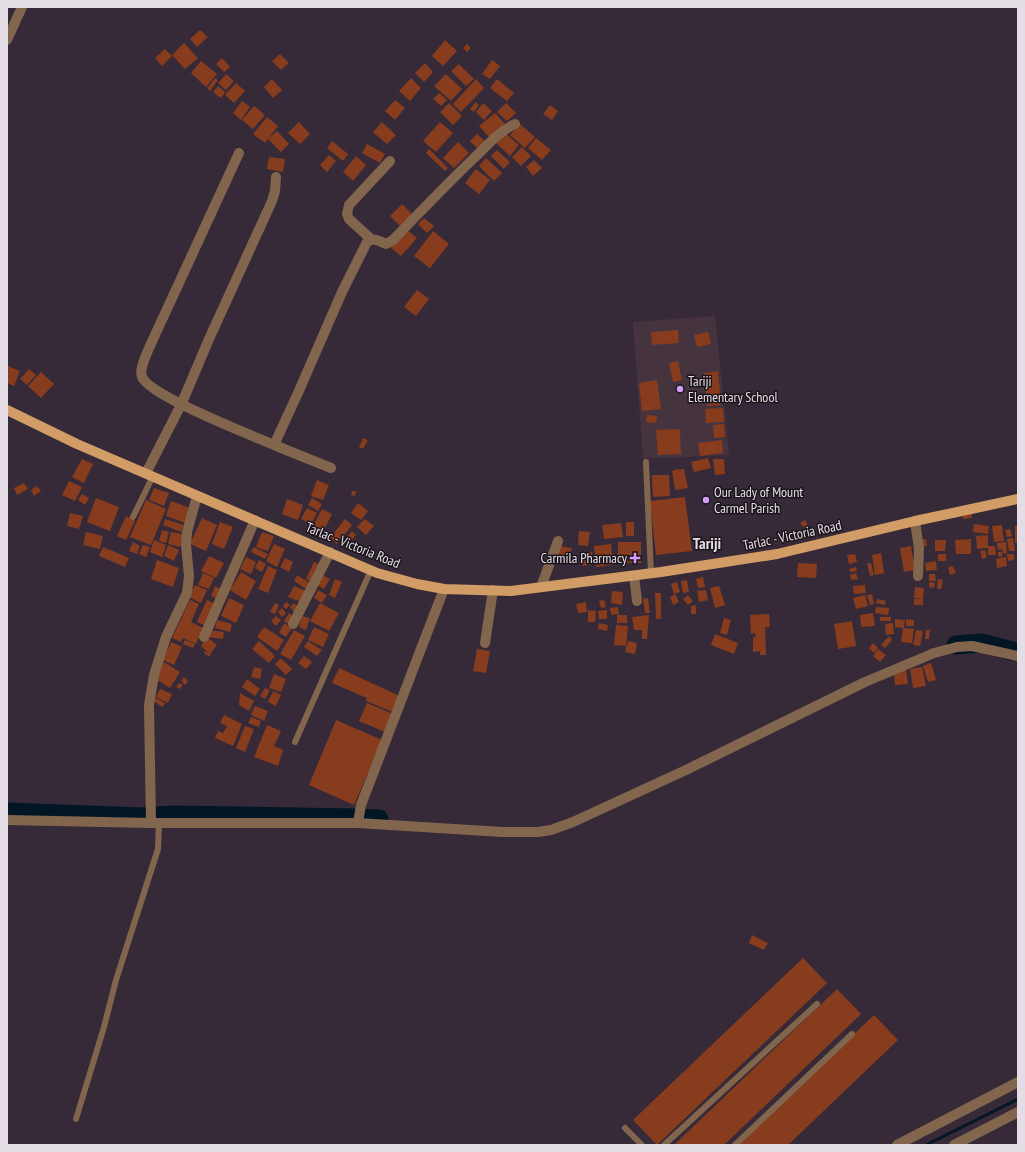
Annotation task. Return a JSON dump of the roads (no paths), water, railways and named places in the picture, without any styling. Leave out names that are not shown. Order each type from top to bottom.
[{"type":"main road","name":"Tarlac - Victoria Road","points":[[7,411],[77,444],[371,570],[417,584],[444,589],[511,591],[651,574],[777,554],[915,521],[1018,499]]},
{"type":"street","points":[[7,40],[22,7]]},
{"type":"street","points":[[390,161],[349,205],[347,214],[349,220],[371,239],[386,244],[393,240],[496,136],[506,128],[515,124]]},
{"type":"street","points":[[239,153],[149,348],[142,368],[142,376],[145,382],[181,405],[331,468]]},
{"type":"street","points":[[150,474],[209,339],[272,201],[275,191],[276,177]]},
{"type":"street","points":[[274,445],[342,292],[364,246],[371,239]]},
{"type":"street","points":[[154,822],[150,808],[149,705],[154,675],[166,637],[187,593],[189,576],[186,545],[197,496]]},
{"type":"street","points":[[204,637],[255,520]]},
{"type":"street","points":[[915,521],[918,549],[918,576]]},
{"type":"street","points":[[541,587],[558,541]]},
{"type":"street","points":[[293,624],[330,552]]},
{"type":"street","points":[[634,576],[636,601]]},
{"type":"street","points":[[358,822],[361,805],[444,589]]},
{"type":"street","points":[[485,643],[493,590]]},
{"type":"street","points":[[7,820],[358,822],[502,832],[538,832],[551,830],[574,822],[686,770],[865,682],[934,653],[957,647],[972,646],[1018,656]]},
{"type":"street","points":[[896,1145],[1018,1082]]},
{"type":"street","points":[[954,1145],[1018,1112]]},
{"type":"lane","points":[[646,462],[651,574]]},
{"type":"lane","points":[[133,517],[150,474]]},
{"type":"lane","points":[[295,742],[371,570]]},
{"type":"lane","points":[[76,1119],[104,1027],[116,980],[158,849],[154,822]]},
{"type":"lane","points":[[664,1145],[817,1004]]},
{"type":"lane","points":[[735,1145],[852,1034]]},
{"type":"lane","points":[[625,1128],[642,1145]]},
{"type":"waterway","points":[[956,645],[982,643],[1012,651]]},
{"type":"waterway","points":[[7,812],[143,817],[173,815],[379,819]]},
{"type":"waterway","points":[[926,1145],[1018,1099]]},
{"type":"place","name":"Tariji Elementary School","points":[[680,389]]},
{"type":"place","name":"Our Lady of Mount Carmel Parish","points":[[706,500]]},
{"type":"place","name":"Carmila Pharmacy","points":[[635,558]]},
{"type":"district","name":"Tariji","points":[[707,543]]}]
